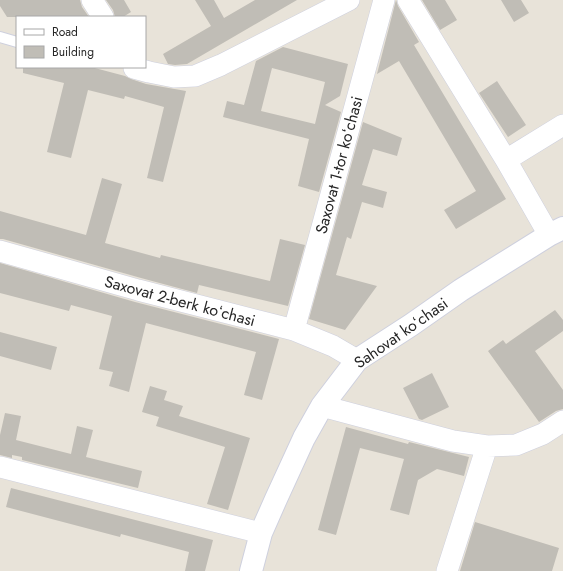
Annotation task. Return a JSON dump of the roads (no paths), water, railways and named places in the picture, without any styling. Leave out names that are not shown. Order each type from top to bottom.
[{"type":"street","points":[[92,0],[101,16]]},
{"type":"street","points":[[135,68],[174,77],[195,76],[221,65],[349,0]]},
{"type":"street","name":"Saxovat 1-tor koʻchasi","points":[[294,330],[384,0]]},
{"type":"street","points":[[408,0],[506,160],[556,231]]},
{"type":"street","points":[[506,160],[563,125]]},
{"type":"street","name":"Sahovat koʻchasi","points":[[251,571],[262,533],[304,438],[322,406],[357,360],[461,290],[556,231]]},
{"type":"street","name":"Saxovat 2-berk koʻchasi","points":[[0,252],[138,290],[294,330],[333,346],[357,360]]},
{"type":"street","points":[[322,406],[453,441],[487,446],[516,445],[543,434],[563,421]]},
{"type":"street","points":[[447,571],[487,446]]},
{"type":"street","points":[[0,467],[262,533]]},
{"type":"lane","points":[[0,37],[16,42]]}]
